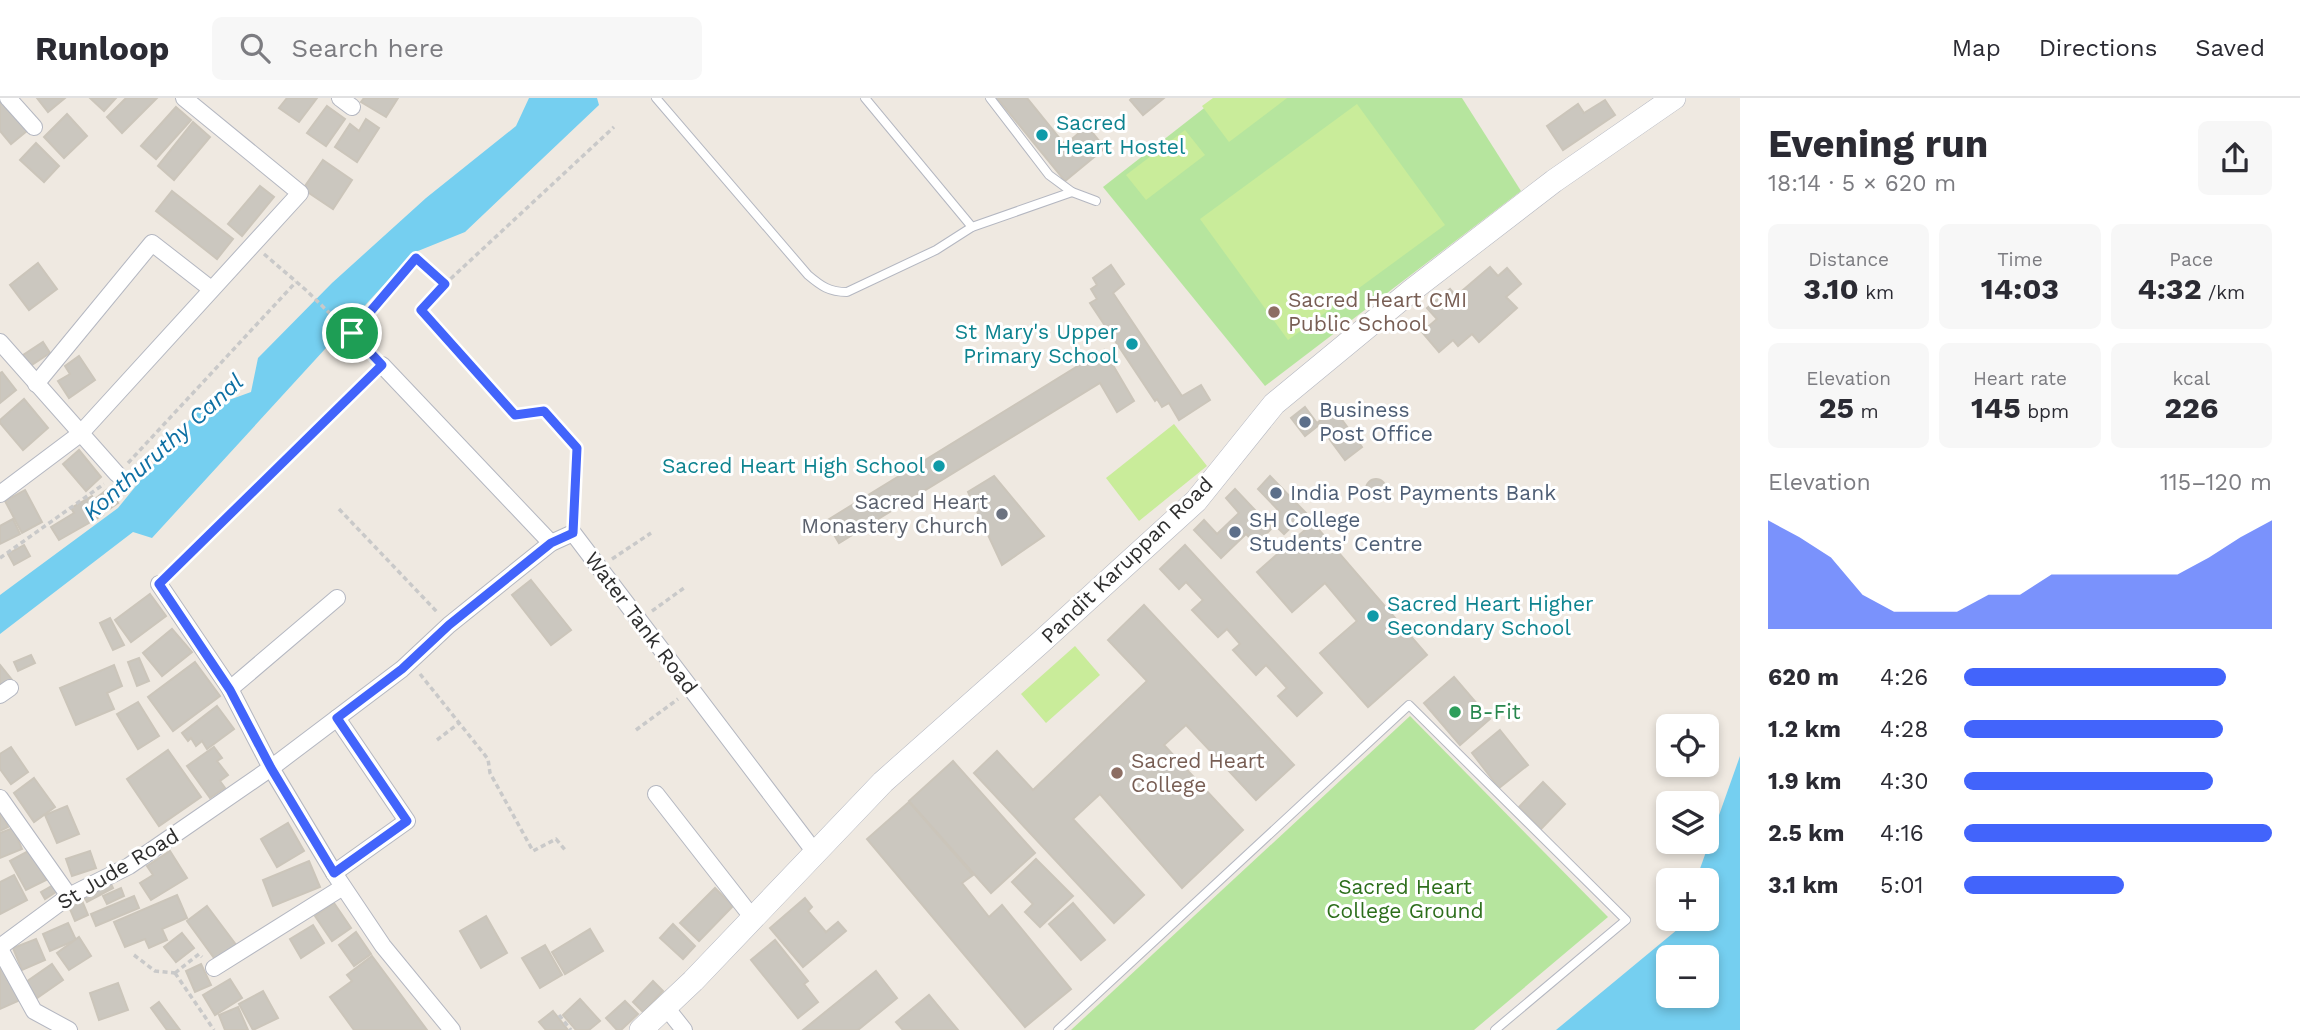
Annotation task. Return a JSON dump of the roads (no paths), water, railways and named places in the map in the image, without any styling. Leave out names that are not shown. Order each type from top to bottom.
[{"type":"main road","name":"Pandit Karuppan Road","points":[[641,1030],[693,981],[814,851],[883,782],[1189,508],[1274,404],[1411,291],[1554,181],[1674,98]]},
{"type":"street","points":[[8,98],[34,127]]},
{"type":"street","points":[[0,494],[80,434],[300,193],[184,98]]},
{"type":"street","points":[[36,384],[152,243],[211,289]]},
{"type":"street","points":[[1,346],[117,474]]},
{"type":"street","points":[[382,365],[551,543]]},
{"type":"street","name":"Water Tank Road","points":[[271,768],[410,662],[449,625],[551,543],[573,533],[814,851]]},
{"type":"street","points":[[159,584],[230,690],[271,768],[338,880],[383,946],[452,1030]]},
{"type":"street","points":[[230,690],[337,598]]},
{"type":"street","points":[[214,968],[338,880],[407,821],[337,718]]},
{"type":"street","name":"St Jude Road","points":[[0,948],[69,896],[129,866],[271,768]]},
{"type":"street","points":[[656,794],[752,917]]},
{"type":"street","points":[[0,798],[69,896]]},
{"type":"street","points":[[0,948],[34,1011],[69,1030]]},
{"type":"street","points":[[665,1006],[684,1030]]},
{"type":"lane","points":[[656,98],[808,275],[822,287],[835,292],[847,292],[936,250],[972,227],[1072,192]]},
{"type":"lane","points":[[865,98],[972,227]]},
{"type":"lane","points":[[990,98],[1049,175],[1072,192],[1096,201]]},
{"type":"lane","points":[[1058,1030],[1409,705],[1626,920],[1495,1030]]},
{"type":"water","name":"Konthuruthy Canal","points":[[529,98],[597,98],[599,105],[465,232],[413,253],[152,538],[133,532],[0,634],[0,595],[118,508],[196,412],[251,392],[258,358],[332,283],[426,198],[516,126]]},
{"type":"water","points":[[1740,756],[1740,1030],[1556,1030],[1656,947],[1656,1008],[1719,1008],[1719,945],[1659,945],[1676,931],[1719,931],[1719,868],[1700,868],[1705,854],[1719,854],[1719,815]]},
{"type":"place","name":"Sacred Heart Hostel","points":[[1042,135]]},
{"type":"place","name":"Sacred Heart CMI Public School","points":[[1274,312]]},
{"type":"place","name":"St Mary's Upper Primary School","points":[[1132,344]]},
{"type":"place","name":"Business Post Office","points":[[1305,422]]},
{"type":"place","name":"Sacred Heart High School","points":[[939,466]]},
{"type":"place","name":"India Post Payments Bank","points":[[1276,493]]},
{"type":"place","name":"Sacred Heart Monastery Church","points":[[1002,514]]},
{"type":"place","name":"SH College Students' Centre","points":[[1235,532]]},
{"type":"place","name":"Sacred Heart Higher Secondary School","points":[[1373,616]]},
{"type":"place","name":"B-Fit","points":[[1455,712]]},
{"type":"place","name":"Sacred Heart College","points":[[1117,773]]},
{"type":"park label","name":"Sacred Heart College Ground","points":[[1405,899]]}]
